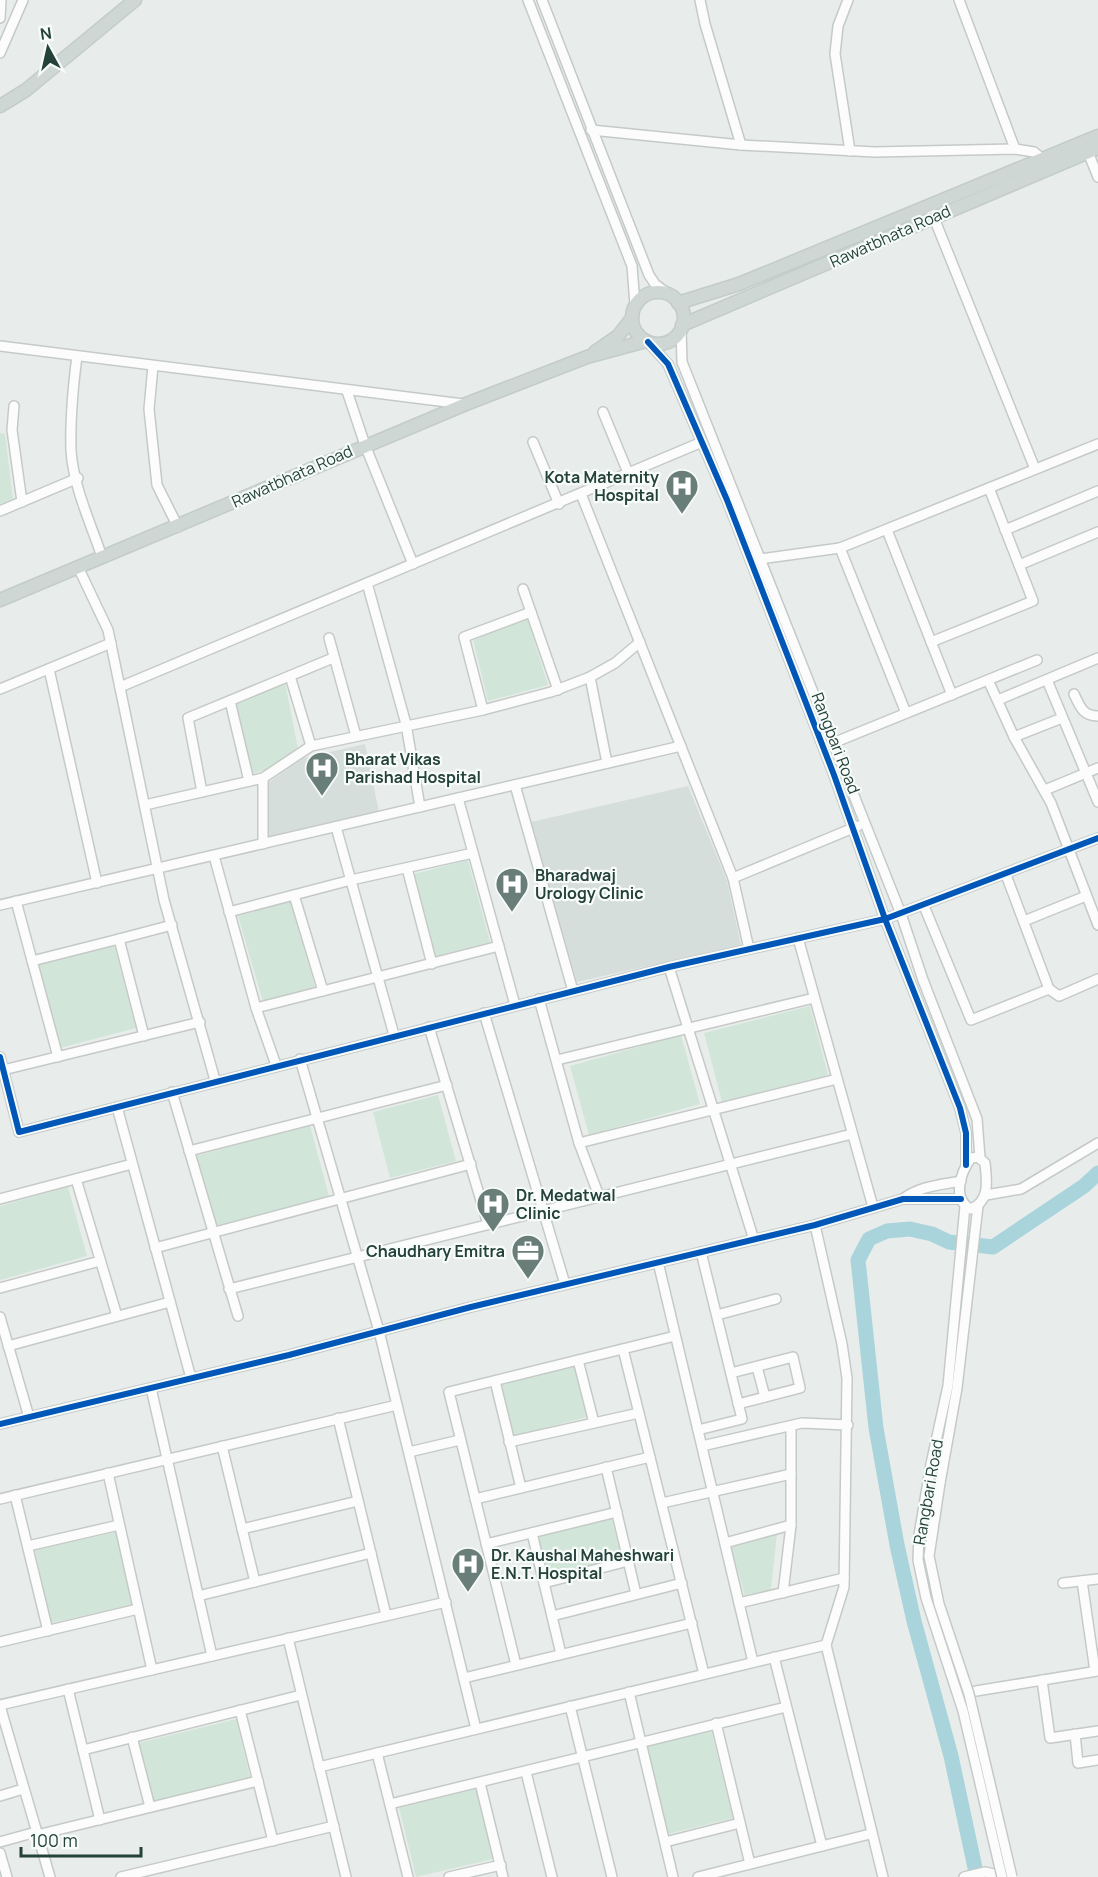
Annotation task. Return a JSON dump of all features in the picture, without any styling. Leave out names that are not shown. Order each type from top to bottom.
[{"type":"main road","points":[[0,106],[26,90],[135,0]]},
{"type":"main road","name":"Rawatbhata Road","points":[[682,327],[934,218],[1098,136]]},
{"type":"main road","name":"Rawatbhata Road","points":[[675,299],[702,297],[813,254],[928,204],[1046,163],[1093,150]]},
{"type":"main road","points":[[655,284],[671,291],[702,297]]},
{"type":"main road","points":[[656,292],[675,299],[684,316],[682,327],[671,340],[664,343],[647,341],[635,331],[632,318],[635,305],[648,294],[656,292]]},
{"type":"main road","name":"Rawatbhata Road","points":[[586,357],[618,336],[632,318]]},
{"type":"main road","name":"Rawatbhata Road","points":[[0,600],[177,527],[365,444],[586,357],[647,341]]},
{"type":"street","points":[[0,18],[1,0]]},
{"type":"street","points":[[0,53],[23,0]]},
{"type":"street","points":[[528,0],[632,266],[635,305]]},
{"type":"street","points":[[542,0],[643,260],[655,284],[675,299]]},
{"type":"street","points":[[700,0],[741,145]]},
{"type":"street","points":[[848,0],[838,26],[835,54],[850,151]]},
{"type":"street","points":[[959,0],[1015,149]]},
{"type":"street","points":[[564,92],[575,87]]},
{"type":"street","points":[[591,130],[741,145],[850,151],[1015,149],[1034,152],[1046,163]]},
{"type":"street","points":[[589,154],[599,150]]},
{"type":"street","points":[[1093,150],[1098,177]]},
{"type":"street","points":[[928,204],[1035,470]]},
{"type":"street","points":[[632,266],[643,260]]},
{"type":"street","name":"Rangbari Road","points":[[682,327],[682,362],[865,823],[900,914],[922,980],[977,1119],[980,1158],[985,1163],[986,1195]]},
{"type":"street","name":"Rangbari Road","points":[[647,341],[668,364],[740,532],[853,828],[885,919],[960,1108],[966,1133],[966,1165],[961,1181],[962,1225],[948,1386],[919,1535],[918,1560],[926,1598],[963,1711],[1002,1877]]},
{"type":"street","points":[[0,346],[466,404]]},
{"type":"street","points":[[77,356],[72,401],[71,452],[102,558]]},
{"type":"street","points":[[153,366],[149,408],[157,485],[177,527]]},
{"type":"street","points":[[347,391],[365,444],[413,564]]},
{"type":"street","points":[[14,406],[12,430],[22,502]]},
{"type":"street","points":[[603,412],[628,475]]},
{"type":"street","points":[[0,429],[12,430]]},
{"type":"street","points":[[533,442],[559,504]]},
{"type":"street","points":[[120,687],[702,442]]},
{"type":"street","points":[[760,559],[840,548],[1098,445]]},
{"type":"street","points":[[0,511],[78,478]]},
{"type":"street","points":[[931,642],[1033,601],[989,488]]},
{"type":"street","points":[[1005,530],[1098,491]]},
{"type":"street","points":[[581,494],[733,878],[749,949]]},
{"type":"street","points":[[887,530],[952,695]]},
{"type":"street","points":[[1019,565],[1098,532]]},
{"type":"street","points":[[840,548],[906,713]]},
{"type":"street","points":[[78,567],[108,630],[158,869],[215,1080]]},
{"type":"street","points":[[367,583],[406,724],[420,807]]},
{"type":"street","points":[[523,589],[558,690]]},
{"type":"street","points":[[483,710],[464,637],[531,612]]},
{"type":"street","points":[[329,638],[356,736]]},
{"type":"street","points":[[145,805],[263,778],[311,746],[406,724],[483,710],[558,690],[590,677],[615,663],[640,642]]},
{"type":"street","points":[[0,689],[111,643]]},
{"type":"street","points":[[202,792],[188,718],[333,658]]},
{"type":"street","points":[[998,700],[1098,658]]},
{"type":"street","points":[[832,743],[1037,660]]},
{"type":"street","points":[[49,669],[97,883]]},
{"type":"street","points":[[290,676],[311,746]]},
{"type":"street","points":[[590,677],[607,763]]},
{"type":"street","points":[[988,680],[1014,737],[1045,790],[1098,925]]},
{"type":"street","points":[[1047,680],[1098,802]]},
{"type":"street","points":[[1074,694],[1081,710],[1091,716],[1098,716]]},
{"type":"street","points":[[230,701],[249,781]]},
{"type":"street","points":[[1014,737],[1062,718]]},
{"type":"street","points":[[0,905],[681,746]]},
{"type":"street","points":[[1045,790],[1098,768]]},
{"type":"street","points":[[263,778],[263,844]]},
{"type":"street","points":[[515,784],[573,991]]},
{"type":"street","points":[[458,798],[515,1005]]},
{"type":"street","points":[[733,878],[865,823]]},
{"type":"street","points":[[336,827],[394,1035]]},
{"type":"street","points":[[0,1057],[20,1132],[215,1080],[539,999],[669,967],[885,919],[1006,875],[1098,838]]},
{"type":"street","points":[[229,912],[351,880],[473,853]]},
{"type":"street","points":[[214,856],[256,1008],[276,1065]]},
{"type":"street","points":[[407,868],[432,964]]},
{"type":"street","points":[[1006,875],[1049,989],[1059,996],[1098,979]]},
{"type":"street","points":[[294,895],[322,991]]},
{"type":"street","points":[[1024,921],[1086,896]]},
{"type":"street","points":[[16,901],[58,1057]]},
{"type":"street","points":[[924,906],[972,1020],[1049,989]]},
{"type":"street","points":[[32,962],[172,925]]},
{"type":"street","points":[[798,938],[873,1207]]},
{"type":"street","points":[[119,939],[144,1036]]},
{"type":"street","points":[[256,1008],[499,946]]},
{"type":"street","points":[[669,967],[754,1240]]},
{"type":"street","points":[[557,1060],[814,998]]},
{"type":"street","points":[[539,999],[579,1143],[599,1196]]},
{"type":"street","points":[[484,1013],[565,1284]]},
{"type":"street","points":[[3,1070],[200,1022]]},
{"type":"street","points":[[429,1027],[488,1224]]},
{"type":"street","points":[[300,1059],[379,1331],[476,1729]]},
{"type":"street","points":[[579,1143],[837,1079]]},
{"type":"street","points":[[189,1151],[447,1085]]},
{"type":"street","points":[[172,1092],[238,1316]]},
{"type":"street","points":[[117,1107],[191,1378]]},
{"type":"street","points":[[230,1288],[852,1134]]},
{"type":"street","points":[[0,1424],[565,1284],[815,1225],[903,1199],[963,1202],[971,1209],[978,1206],[986,1195],[1021,1188],[1098,1143]]},
{"type":"street","points":[[966,1165],[971,1158],[980,1158]]},
{"type":"street","points":[[0,1199],[132,1164]]},
{"type":"street","points":[[155,1248],[471,1164]]},
{"type":"street","points":[[76,1179],[117,1316]]},
{"type":"street","points":[[903,1199],[912,1192],[961,1181]]},
{"type":"street","name":"Rangbari Road","points":[[978,1206],[957,1388],[929,1556],[969,1694],[1012,1877]]},
{"type":"street","points":[[815,1225],[843,1344],[847,1378],[844,1578],[826,1645],[870,1834],[883,1877]]},
{"type":"street","points":[[698,1430],[742,1419],[701,1252]]},
{"type":"street","points":[[0,1288],[100,1261]]},
{"type":"street","points":[[658,1262],[753,1662]]},
{"type":"street","points":[[717,1315],[776,1299]]},
{"type":"street","points":[[8,1346],[170,1302]]},
{"type":"street","points":[[0,1317],[29,1417]]},
{"type":"street","points":[[516,1665],[449,1392],[675,1336]]},
{"type":"street","points":[[623,1349],[704,1674]]},
{"type":"street","points":[[731,1373],[793,1357],[801,1388],[738,1404]]},
{"type":"street","points":[[578,1360],[594,1423]]},
{"type":"street","points":[[757,1366],[765,1397]]},
{"type":"street","points":[[495,1381],[521,1488]]},
{"type":"street","points":[[151,1388],[212,1656]]},
{"type":"street","points":[[0,1499],[397,1405]]},
{"type":"street","points":[[510,1442],[639,1413]]},
{"type":"street","points":[[338,1418],[386,1616]]},
{"type":"street","points":[[702,1446],[791,1426],[828,1422],[848,1425]]},
{"type":"street","points":[[783,1593],[790,1524],[791,1426]]},
{"type":"street","points":[[409,1452],[460,1440]]},
{"type":"street","points":[[222,1446],[255,1581]]},
{"type":"street","points":[[475,1499],[650,1457]]},
{"type":"street","points":[[606,1467],[636,1594]]},
{"type":"street","points":[[108,1473],[152,1670]]},
{"type":"street","points":[[662,1503],[791,1473]]},
{"type":"street","points":[[15,1495],[48,1631]]},
{"type":"street","points":[[242,1529],[358,1501]]},
{"type":"street","points":[[486,1544],[617,1512]]},
{"type":"street","points":[[725,1543],[790,1524]]},
{"type":"street","points":[[27,1546],[119,1525]]},
{"type":"street","points":[[532,1533],[561,1654]]},
{"type":"street","points":[[198,1596],[371,1553]]},
{"type":"street","points":[[544,1583],[628,1561]]},
{"type":"street","points":[[739,1603],[844,1578]]},
{"type":"street","points":[[1063,1583],[1098,1579]]},
{"type":"street","points":[[976,1690],[1096,1671],[1082,1581]]},
{"type":"street","points":[[552,1616],[681,1583]]},
{"type":"street","points":[[50,1877],[0,1706],[446,1602]]},
{"type":"street","points":[[0,1642],[138,1609]]},
{"type":"street","points":[[464,1678],[692,1623]]},
{"type":"street","points":[[288,1638],[346,1877]]},
{"type":"street","points":[[319,1767],[826,1645]]},
{"type":"street","points":[[774,1657],[822,1846]]},
{"type":"street","points":[[1042,1680],[1050,1738],[1098,1731]]},
{"type":"street","points":[[68,1689],[100,1820]]},
{"type":"street","points":[[629,1692],[673,1877]]},
{"type":"street","points":[[83,1750],[302,1695]]},
{"type":"street","points":[[570,1706],[612,1877]]},
{"type":"street","points":[[390,1804],[583,1758],[640,1740],[786,1707]]},
{"type":"street","points":[[240,1710],[273,1841]]},
{"type":"street","points":[[716,1723],[750,1864]]},
{"type":"street","points":[[1075,1734],[1078,1763],[1098,1760]]},
{"type":"street","points":[[132,1737],[150,1807]]},
{"type":"street","points":[[377,1753],[408,1877]]},
{"type":"street","points":[[526,1772],[552,1877]]},
{"type":"street","points":[[0,1842],[258,1781]]},
{"type":"street","points":[[480,1783],[504,1877]]},
{"type":"street","points":[[0,1796],[23,1789]]},
{"type":"street","points":[[664,1842],[740,1823]]},
{"type":"street","points":[[121,1877],[334,1826]]},
{"type":"street","points":[[698,1877],[870,1834]]},
{"type":"street","points":[[0,1854],[7,1877]]},
{"type":"street","points":[[448,1877],[501,1865]]},
{"type":"street","points":[[164,1867],[167,1877]]},
{"type":"street","points":[[964,1877],[985,1872],[994,1874],[990,1877]]},
{"type":"shaded area","name":"Bharat Vikas Parishad Hospital","points":[[365,744],[379,812],[268,838],[269,782],[304,758]]},
{"type":"shaded area","points":[[688,786],[727,881],[741,945],[577,982],[531,822]]},
{"type":"green space","points":[[0,433],[5,434],[13,499],[0,504]]},
{"type":"green space","points":[[527,618],[548,685],[488,701],[473,640]]},
{"type":"green space","points":[[285,682],[298,749],[265,770],[251,774],[236,703]]},
{"type":"green space","points":[[468,860],[490,942],[436,956],[414,874]]},
{"type":"green space","points":[[290,901],[315,987],[263,1002],[238,916]]},
{"type":"green space","points":[[114,945],[136,1028],[60,1048],[38,965]]},
{"type":"green space","points":[[810,1006],[828,1075],[722,1102],[704,1033]]},
{"type":"green space","points":[[681,1035],[700,1104],[589,1135],[570,1066]]},
{"type":"green space","points":[[438,1095],[456,1161],[390,1178],[373,1112]]},
{"type":"green space","points":[[310,1125],[329,1196],[216,1227],[196,1156]]},
{"type":"green space","points":[[68,1187],[87,1256],[0,1280],[0,1206]]},
{"type":"green space","points":[[573,1364],[587,1417],[512,1437],[498,1384]]},
{"type":"green space","points":[[611,1517],[622,1558],[546,1577],[536,1535]]},
{"type":"green space","points":[[116,1532],[132,1605],[51,1623],[35,1550]]},
{"type":"green space","points":[[777,1534],[771,1589],[745,1597],[731,1546]]},
{"type":"green space","points":[[236,1719],[250,1777],[154,1801],[139,1743]]},
{"type":"green space","points":[[711,1730],[733,1818],[668,1834],[646,1746]]},
{"type":"green space","points":[[476,1789],[493,1859],[416,1877],[399,1808]]},
{"type":"waterway","points":[[977,1877],[951,1756],[914,1621],[897,1545],[876,1428],[858,1260],[869,1239],[887,1231],[910,1229],[932,1234],[949,1242],[993,1247],[1084,1186],[1098,1173]]},
{"type":"cycle path","points":[[648,342],[668,364],[727,500],[834,775],[885,919],[960,1108],[966,1133],[966,1165]]},
{"type":"cycle path","points":[[0,1057],[19,1132],[669,967],[885,919],[1098,838]]},
{"type":"cycle path","points":[[0,1424],[289,1355],[471,1307],[815,1225],[903,1199],[961,1199]]},
{"type":"place","name":"Kota Maternity Hospital","points":[[682,515]]},
{"type":"place","name":"Bharat Vikas Parishad Hospital","points":[[322,797]]},
{"type":"place","name":"Bharadwaj Urology Clinic","points":[[512,913]]},
{"type":"place","name":"Dr. Medatwal Clinic","points":[[493,1233]]},
{"type":"place","name":"Chaudhary Emitra","points":[[528,1280]]},
{"type":"place","name":"Dr. Kaushal Maheshwari E.N.T. Hospital","points":[[468,1593]]}]
